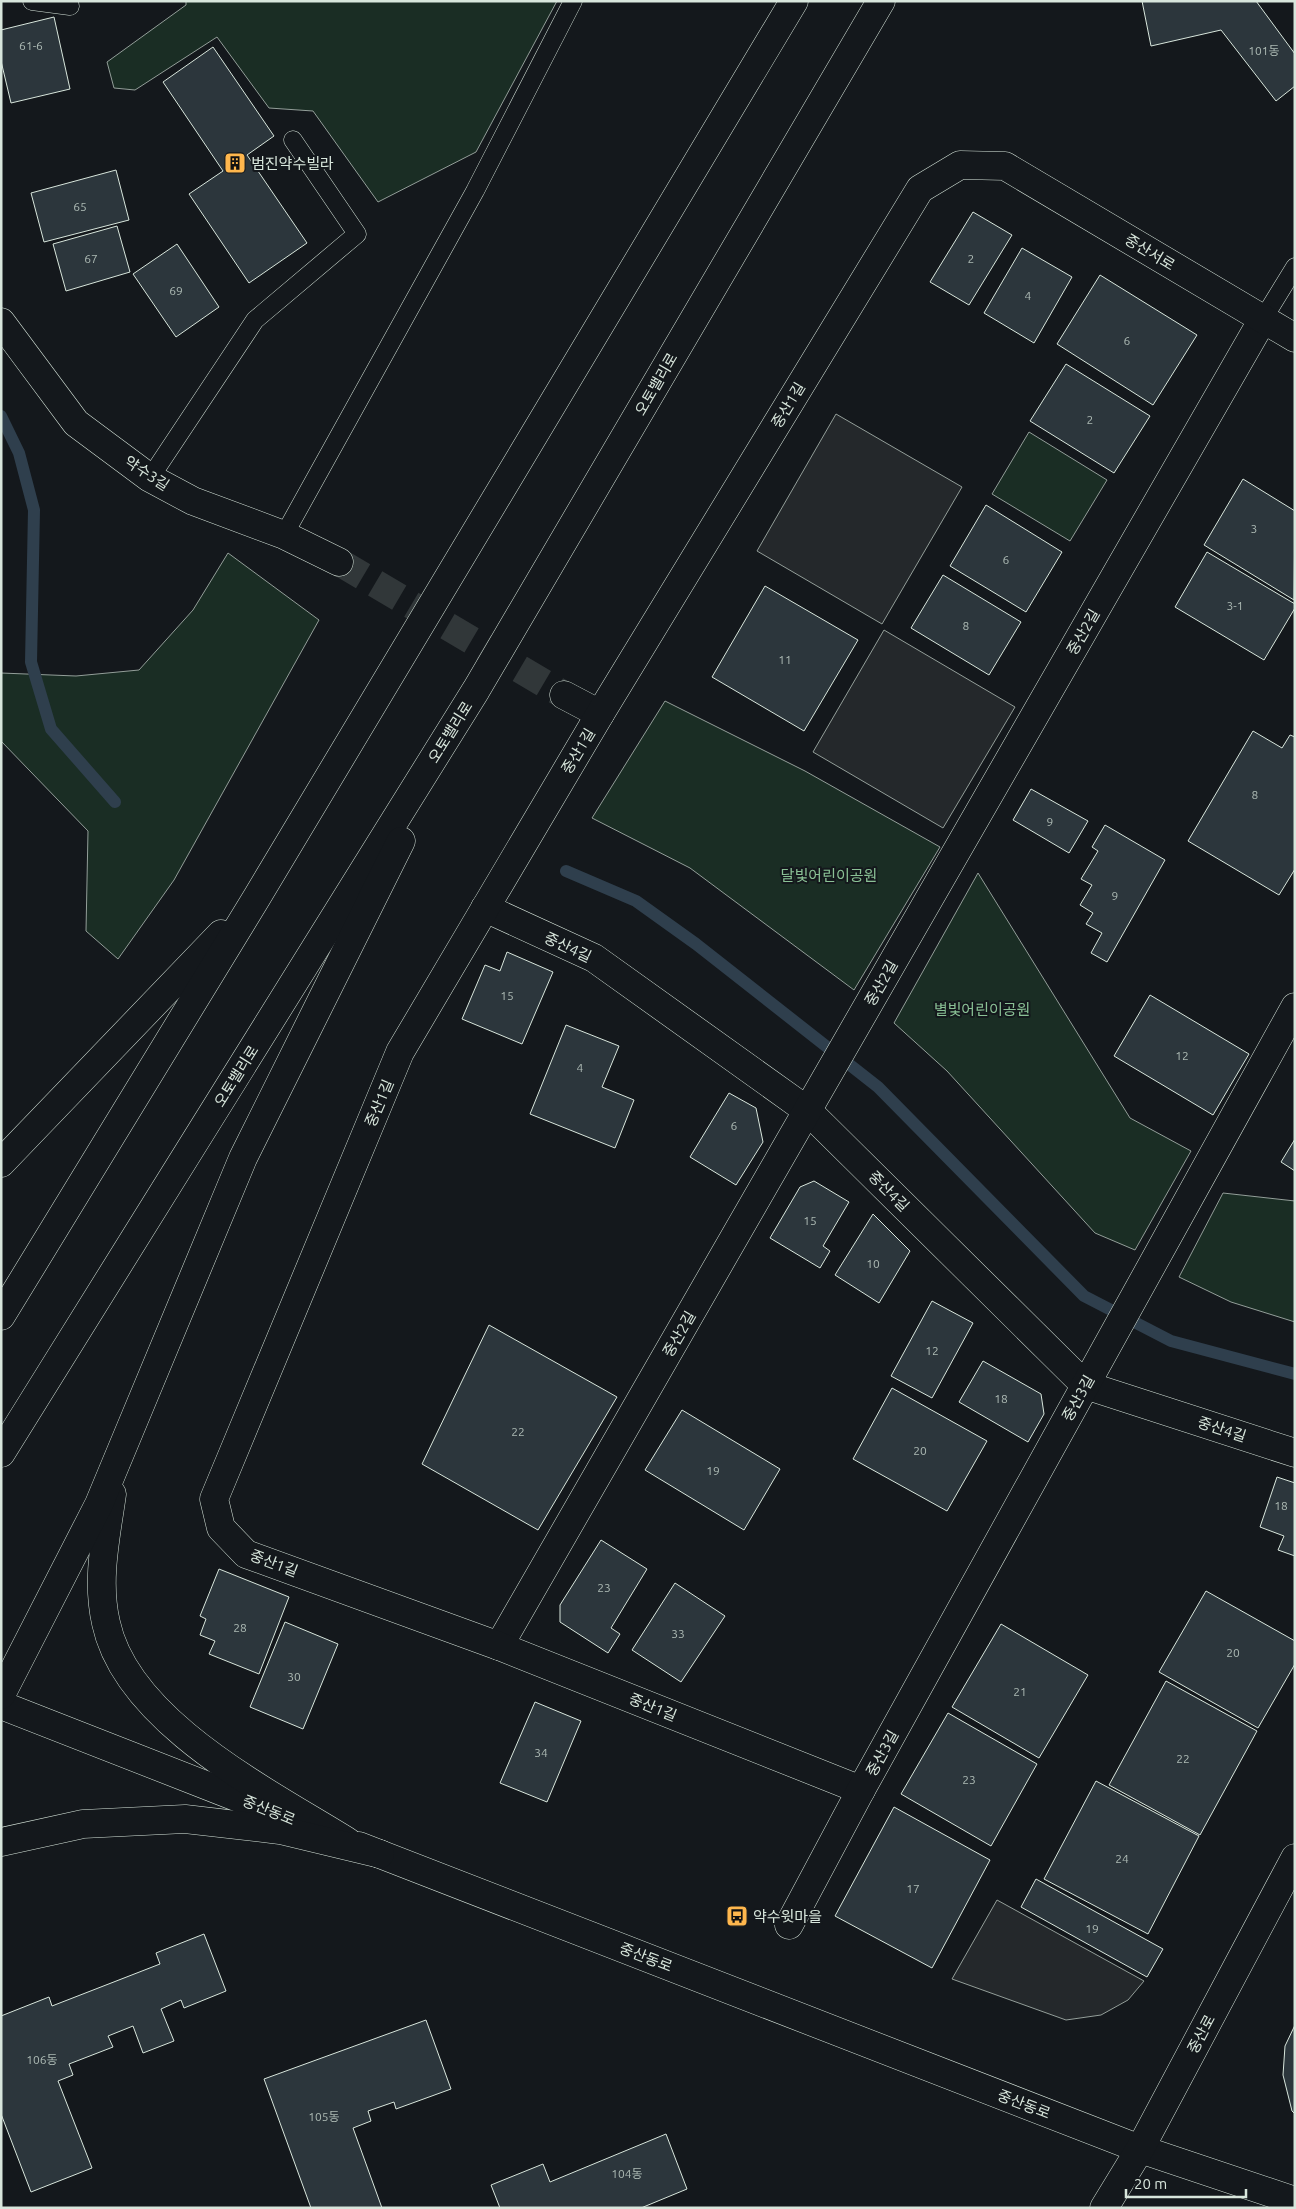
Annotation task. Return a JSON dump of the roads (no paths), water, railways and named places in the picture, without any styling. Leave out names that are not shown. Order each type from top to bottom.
[{"type":"main road","points":[[1,1316],[256,897],[794,1]]},
{"type":"main road","name":"오토밸리로","points":[[1,1453],[476,690],[881,1]]},
{"type":"main road","name":"중산1길","points":[[861,1790],[499,1646],[246,1554],[221,1528],[214,1499],[400,1052],[600,714],[920,189],[960,165],[1005,166]]},
{"type":"main road","name":"중산서로","points":[[1005,166],[1295,338]]},
{"type":"main road","name":"중산2길","points":[[499,1646],[1263,319]]},
{"type":"main road","name":"약수3길","points":[[1,322],[76,423],[150,478],[193,501],[284,535],[339,562]]},
{"type":"main road","points":[[1,1695],[99,1504],[243,1158],[476,690]]},
{"type":"main road","points":[[564,694],[600,714]]},
{"type":"main road","points":[[1,1163],[256,897]]},
{"type":"main road","name":"중산4길","points":[[485,908],[594,958],[808,1111],[1085,1385],[1295,1453]]},
{"type":"main road","name":"중산3길","points":[[789,1925],[861,1790],[1295,1007]]},
{"type":"main road","points":[[116,1463],[101,1575],[106,1623],[118,1661],[149,1700],[196,1746],[348,1842]]},
{"type":"main road","name":"중산동로","points":[[1,1705],[348,1842],[1140,2149],[1295,2201]]},
{"type":"main road","points":[[1,1842],[83,1824],[185,1819],[280,1830],[380,1854]]},
{"type":"main road","name":"중산로","points":[[1104,2208],[1140,2149],[1295,1858]]},
{"type":"lane","points":[[32,1],[70,6]]},
{"type":"lane","points":[[284,535],[475,190],[573,1]]},
{"type":"lane","points":[[150,478],[255,320],[357,234],[293,140]]},
{"type":"lane","points":[[1263,319],[1295,267]]},
{"type":"waterway","points":[[1,416],[19,453],[34,510],[31,662],[51,729],[115,802]]},
{"type":"waterway","points":[[566,871],[636,901],[696,944],[878,1087],[1084,1296],[1171,1341],[1295,1374]]},
{"type":"tunnel","points":[[339,562],[564,695]]},
{"type":"place","name":"범진약수빌라","points":[[235,163]]},
{"type":"place","name":"약수윗마을","points":[[737,1916]]},
{"type":"park label","name":"달빛어린이공원","points":[[829,875]]},
{"type":"park label","name":"별빛어린이공원","points":[[982,1009]]}]
